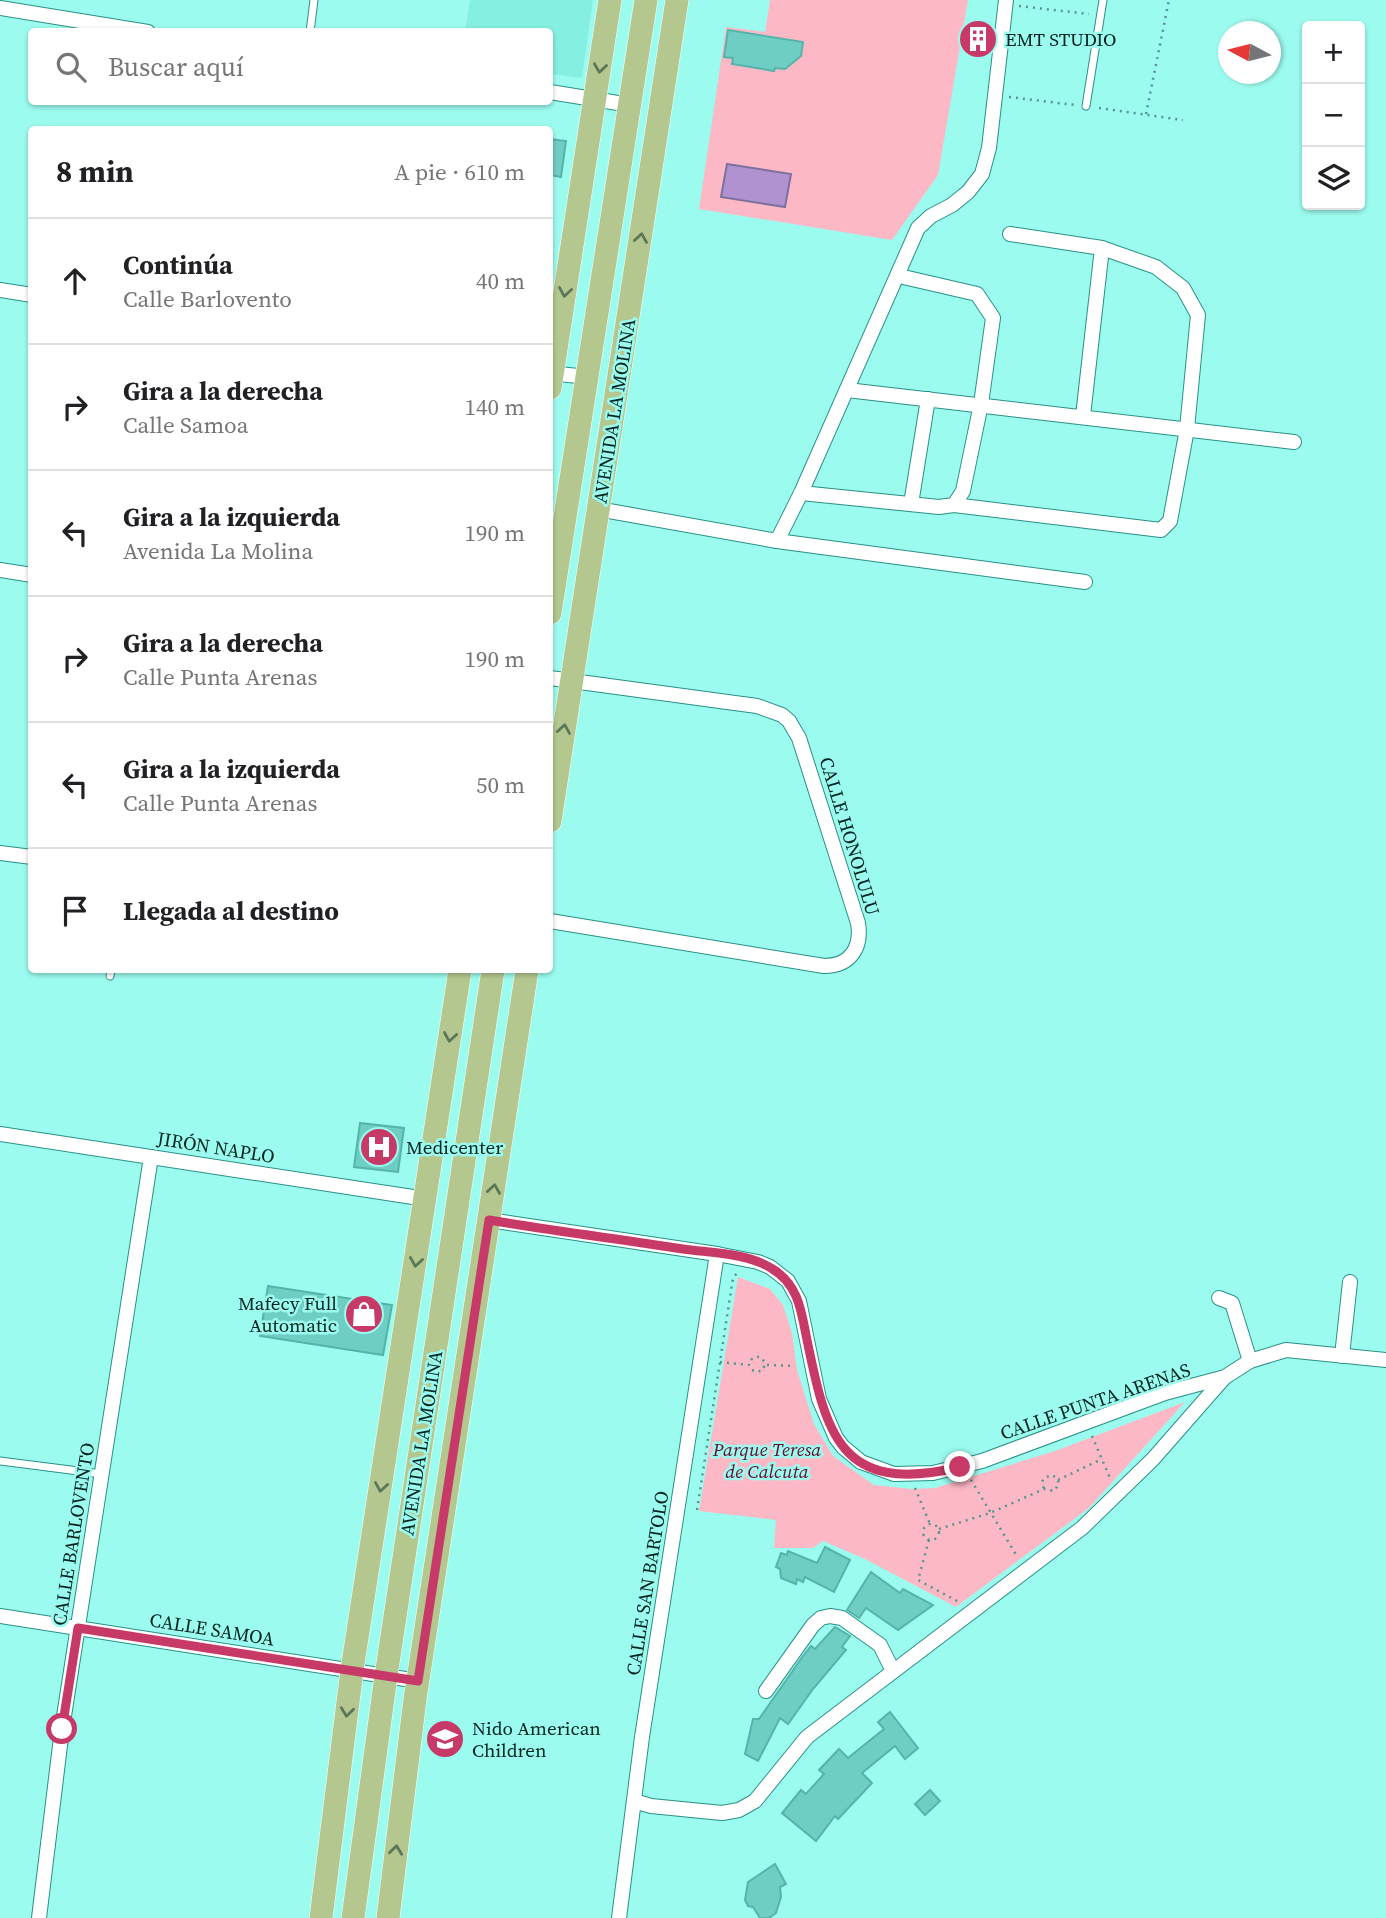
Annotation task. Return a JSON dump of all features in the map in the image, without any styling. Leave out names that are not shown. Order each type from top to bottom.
[{"type":"main road","points":[[553,360],[610,0]]},
{"type":"main road","name":"AVENIDA LA MOLINA","points":[[553,594],[646,0]]},
{"type":"main road","name":"AVENIDA LA MOLINA","points":[[553,779],[560,680],[598,509],[677,0]]},
{"type":"main road","points":[[607,245],[636,270]]},
{"type":"main road","name":"AVENIDA LA MOLINA","points":[[321,1918],[352,1670],[460,973]]},
{"type":"main road","name":"AVENIDA LA MOLINA","points":[[354,1918],[386,1676],[493,973]]},
{"type":"main road","name":"AVENIDA LA MOLINA","points":[[388,1918],[418,1681],[527,973]]},
{"type":"street","points":[[777,541],[848,390],[918,228],[931,216],[952,205],[968,192],[982,174],[989,148],[1006,2]]},
{"type":"street","points":[[0,8],[123,28]]},
{"type":"street","points":[[553,92],[629,105]]},
{"type":"street","points":[[801,494],[939,507],[954,505],[1161,530],[1170,521],[1187,429],[1198,315],[1183,288],[1156,267],[1102,248],[1010,234]]},
{"type":"street","points":[[1083,416],[1102,248]]},
{"type":"street","points":[[899,276],[965,289],[977,294],[993,318],[981,404],[962,491],[954,505]]},
{"type":"street","points":[[0,290],[28,294]]},
{"type":"street","points":[[553,378],[587,377]]},
{"type":"street","points":[[848,390],[1294,442]]},
{"type":"street","points":[[911,504],[928,398]]},
{"type":"street","points":[[598,509],[777,541],[1084,582]]},
{"type":"street","points":[[0,570],[28,574]]},
{"type":"street","name":"CALLE HONOLULU","points":[[554,921],[824,966],[848,960],[857,947],[859,932],[816,785],[799,738],[789,722],[766,707],[560,680]]},
{"type":"street","points":[[0,853],[28,856]]},
{"type":"street","name":"JIRÓN NAPLO","points":[[0,1134],[426,1199]]},
{"type":"street","name":"CALLE BARLOVENTO","points":[[39,1918],[56,1774],[150,1157]]},
{"type":"street","name":"CALLE PUNTA ARENAS","points":[[489,1220],[717,1254],[758,1262],[779,1273],[788,1281],[799,1301],[819,1399],[830,1427],[843,1447],[852,1455],[882,1472],[919,1474],[971,1464],[1165,1393],[1225,1377]]},
{"type":"street","name":"CALLE SAN BARTOLO","points":[[619,1918],[634,1801],[717,1254]]},
{"type":"street","points":[[1342,1356],[1350,1282]]},
{"type":"street","points":[[1219,1298],[1232,1303],[1250,1361]]},
{"type":"street","name":"CALLE PUNTA ARENAS","points":[[634,1801],[722,1813],[739,1810],[755,1801],[807,1737],[1082,1528],[1153,1459],[1225,1377],[1250,1361],[1286,1350],[1386,1360]]},
{"type":"street","name":"CALLE SAMOA","points":[[0,1616],[418,1681]]},
{"type":"street","points":[[766,1690],[813,1625],[821,1618],[830,1616],[842,1618],[880,1645],[892,1671]]},
{"type":"lane","points":[[310,28],[314,0]]},
{"type":"lane","points":[[1086,106],[1103,0]]},
{"type":"lane","points":[[0,1461],[102,1474]]},
{"type":"path","points":[[1146,114],[1169,0]]},
{"type":"path","points":[[1006,2],[1100,16]]},
{"type":"path","points":[[697,1510],[733,1278],[737,1273]]},
{"type":"path","points":[[720,1362],[749,1366],[757,1372],[763,1370],[764,1360],[758,1356],[753,1358],[749,1366]]},
{"type":"path","points":[[765,1365],[799,1366]]},
{"type":"path","points":[[1091,1434],[1113,1484]]},
{"type":"path","points":[[1058,1480],[1102,1459]]},
{"type":"path","points":[[1044,1489],[1042,1482],[1046,1476],[1052,1475],[1058,1480]]},
{"type":"path","points":[[968,1476],[1022,1564]]},
{"type":"path","points":[[939,1529],[990,1513],[1044,1489],[1054,1491],[1058,1487],[1058,1480]]},
{"type":"path","points":[[924,1485],[914,1486],[930,1524]]},
{"type":"path","points":[[930,1524],[939,1529]]},
{"type":"path","points":[[929,1540],[925,1538],[923,1531],[930,1524]]},
{"type":"path","points":[[929,1540],[937,1538],[939,1529]]},
{"type":"path","points":[[929,1540],[918,1580],[964,1605]]},
{"type":"shaded area","points":[[470,0],[593,0],[582,78],[553,74],[553,28],[465,28]]},
{"type":"shaded area","points":[[727,164],[791,174],[785,207],[721,197]]},
{"type":"green space","points":[[770,0],[968,0],[938,175],[892,240],[699,209],[726,27],[765,32]]},
{"type":"green space","name":"Parque Teresa de Calcuta","points":[[738,1277],[770,1289],[783,1305],[792,1333],[797,1370],[814,1424],[833,1456],[874,1485],[911,1489],[935,1488],[1055,1451],[1185,1402],[1089,1508],[956,1607],[865,1559],[823,1541],[813,1548],[774,1548],[776,1520],[699,1511]]},
{"type":"building","name":"EMT STUDIO","points":[[966,29],[991,32],[990,50],[963,46]]},
{"type":"building","points":[[728,30],[803,42],[801,56],[785,69],[775,68],[774,71],[732,64],[733,58],[724,57]]},
{"type":"building","points":[[553,139],[566,141],[561,177],[553,176]]},
{"type":"building","name":"Medicenter","points":[[360,1123],[404,1128],[398,1172],[354,1167]]},
{"type":"building","name":"Mafecy Full Automatic","points":[[268,1286],[392,1305],[383,1355],[260,1336]]},
{"type":"building","points":[[825,1547],[850,1560],[834,1592],[805,1577],[803,1582],[797,1579],[796,1584],[781,1578],[780,1569],[776,1567],[781,1553],[787,1555],[788,1551],[817,1563]]},
{"type":"building","points":[[871,1572],[900,1593],[903,1589],[933,1605],[898,1630],[866,1608],[859,1618],[847,1610]]},
{"type":"building","points":[[835,1627],[850,1636],[842,1647],[846,1650],[788,1724],[780,1718],[758,1761],[745,1754],[753,1719],[759,1719],[811,1646],[815,1649]]},
{"type":"building","points":[[890,1712],[918,1748],[905,1759],[895,1746],[862,1773],[872,1783],[838,1819],[835,1816],[816,1841],[782,1813],[801,1790],[806,1794],[824,1774],[819,1770],[839,1749],[848,1758],[884,1729],[878,1722]]},
{"type":"building","points":[[930,1790],[940,1801],[925,1815],[915,1804]]},
{"type":"building","points":[[775,1864],[786,1884],[780,1887],[781,1897],[776,1913],[769,1918],[760,1918],[745,1900],[748,1882]]},
{"type":"place","name":"EMT STUDIO","points":[[978,39]]},
{"type":"place","name":"Medicenter","points":[[379,1147]]},
{"type":"place","name":"Mafecy Full Automatic","points":[[364,1314]]},
{"type":"place","name":"Nido American Children","points":[[445,1739]]},
{"type":"route","points":[[62,1729],[78,1628],[418,1681],[489,1220],[717,1254],[758,1262],[769,1267],[788,1281],[799,1301],[819,1399],[830,1427],[843,1447],[861,1462],[882,1472],[905,1475],[960,1467]]}]
